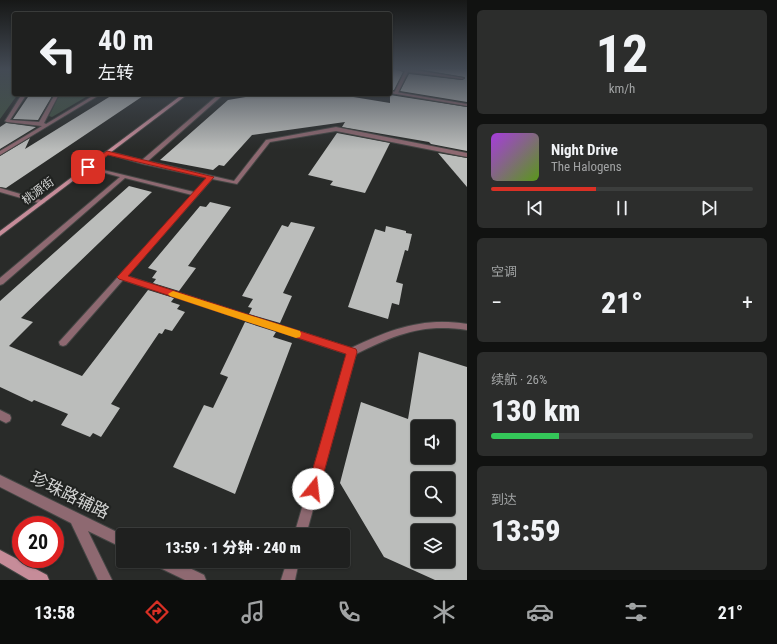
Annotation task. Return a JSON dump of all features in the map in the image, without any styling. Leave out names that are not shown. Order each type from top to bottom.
[{"type":"main road","name":"桃源街","points":[[0,234],[183,96]]},
{"type":"main road","points":[[0,556],[42,580]]},
{"type":"street","points":[[23,96],[7,121],[44,124]]},
{"type":"street","points":[[44,124],[56,96]]},
{"type":"street","points":[[0,153],[44,124],[95,96]]},
{"type":"street","points":[[143,162],[220,96]]},
{"type":"street","points":[[414,96],[467,105]]},
{"type":"street","points":[[107,153],[235,183],[268,141],[336,129],[467,155]]},
{"type":"street","points":[[88,167],[196,194]]},
{"type":"street","points":[[0,282],[124,176]]},
{"type":"street","points":[[64,342],[211,177]]},
{"type":"street","points":[[0,190],[42,202]]},
{"type":"street","points":[[122,277],[352,352],[398,332],[453,324],[467,327]]},
{"type":"street","points":[[302,528],[352,352]]},
{"type":"street","name":"珍珠路辅路","points":[[0,481],[116,538]]},
{"type":"street","points":[[75,518],[105,580]]},
{"type":"street","points":[[175,568],[199,580]]},
{"type":"street","points":[[288,580],[291,568]]},
{"type":"green space","points":[[0,96],[17,96],[0,119]]},
{"type":"green space","points":[[59,96],[87,96],[52,117],[49,116]]},
{"type":"building","points":[[29,96],[52,96],[38,120],[13,119]]},
{"type":"building","points":[[111,96],[143,96],[6,188],[0,187],[0,156],[30,138],[25,149]]},
{"type":"building","points":[[252,96],[348,96],[390,103],[390,96],[397,96],[467,107],[467,151],[431,144],[429,142],[342,127],[345,122],[252,135],[224,166],[219,165],[213,170],[160,160],[228,100]]},
{"type":"building","points":[[431,96],[467,96],[467,102]]},
{"type":"building","points":[[6,123],[36,127],[0,149],[0,127]]},
{"type":"building","points":[[337,133],[390,143],[365,193],[330,185],[333,181],[308,175]]},
{"type":"building","points":[[438,153],[467,158],[467,187]]},
{"type":"building","points":[[129,186],[152,192],[21,318],[33,322],[9,346],[82,376],[148,290],[174,298],[171,302],[180,305],[177,309],[185,312],[172,331],[165,329],[162,334],[159,333],[111,404],[120,408],[101,437],[93,433],[90,437],[61,425],[68,414],[34,400],[32,402],[0,387],[0,301]]},
{"type":"building","points":[[210,202],[231,207],[188,266],[196,268],[179,291],[153,283],[156,279],[152,278],[157,271],[148,268],[200,206],[206,207]]},
{"type":"building","points":[[291,222],[315,227],[283,293],[292,296],[280,323],[249,314],[252,308],[248,307],[253,299],[242,296],[282,225],[288,227]]},
{"type":"building","points":[[386,226],[412,234],[408,251],[405,250],[396,282],[403,284],[399,305],[392,303],[388,319],[348,307],[375,229],[385,232]]},
{"type":"building","points":[[245,322],[276,332],[273,337],[292,343],[235,494],[173,467],[204,405],[213,408],[228,377],[220,374]]},
{"type":"building","points":[[419,352],[467,367],[467,580],[435,580],[384,557],[340,483],[361,402],[408,419]]},
{"type":"slow traffic","points":[[173,294],[296,334]]},
{"type":"route","points":[[88,167],[107,153],[211,177],[122,277],[352,352],[313,489]]}]
